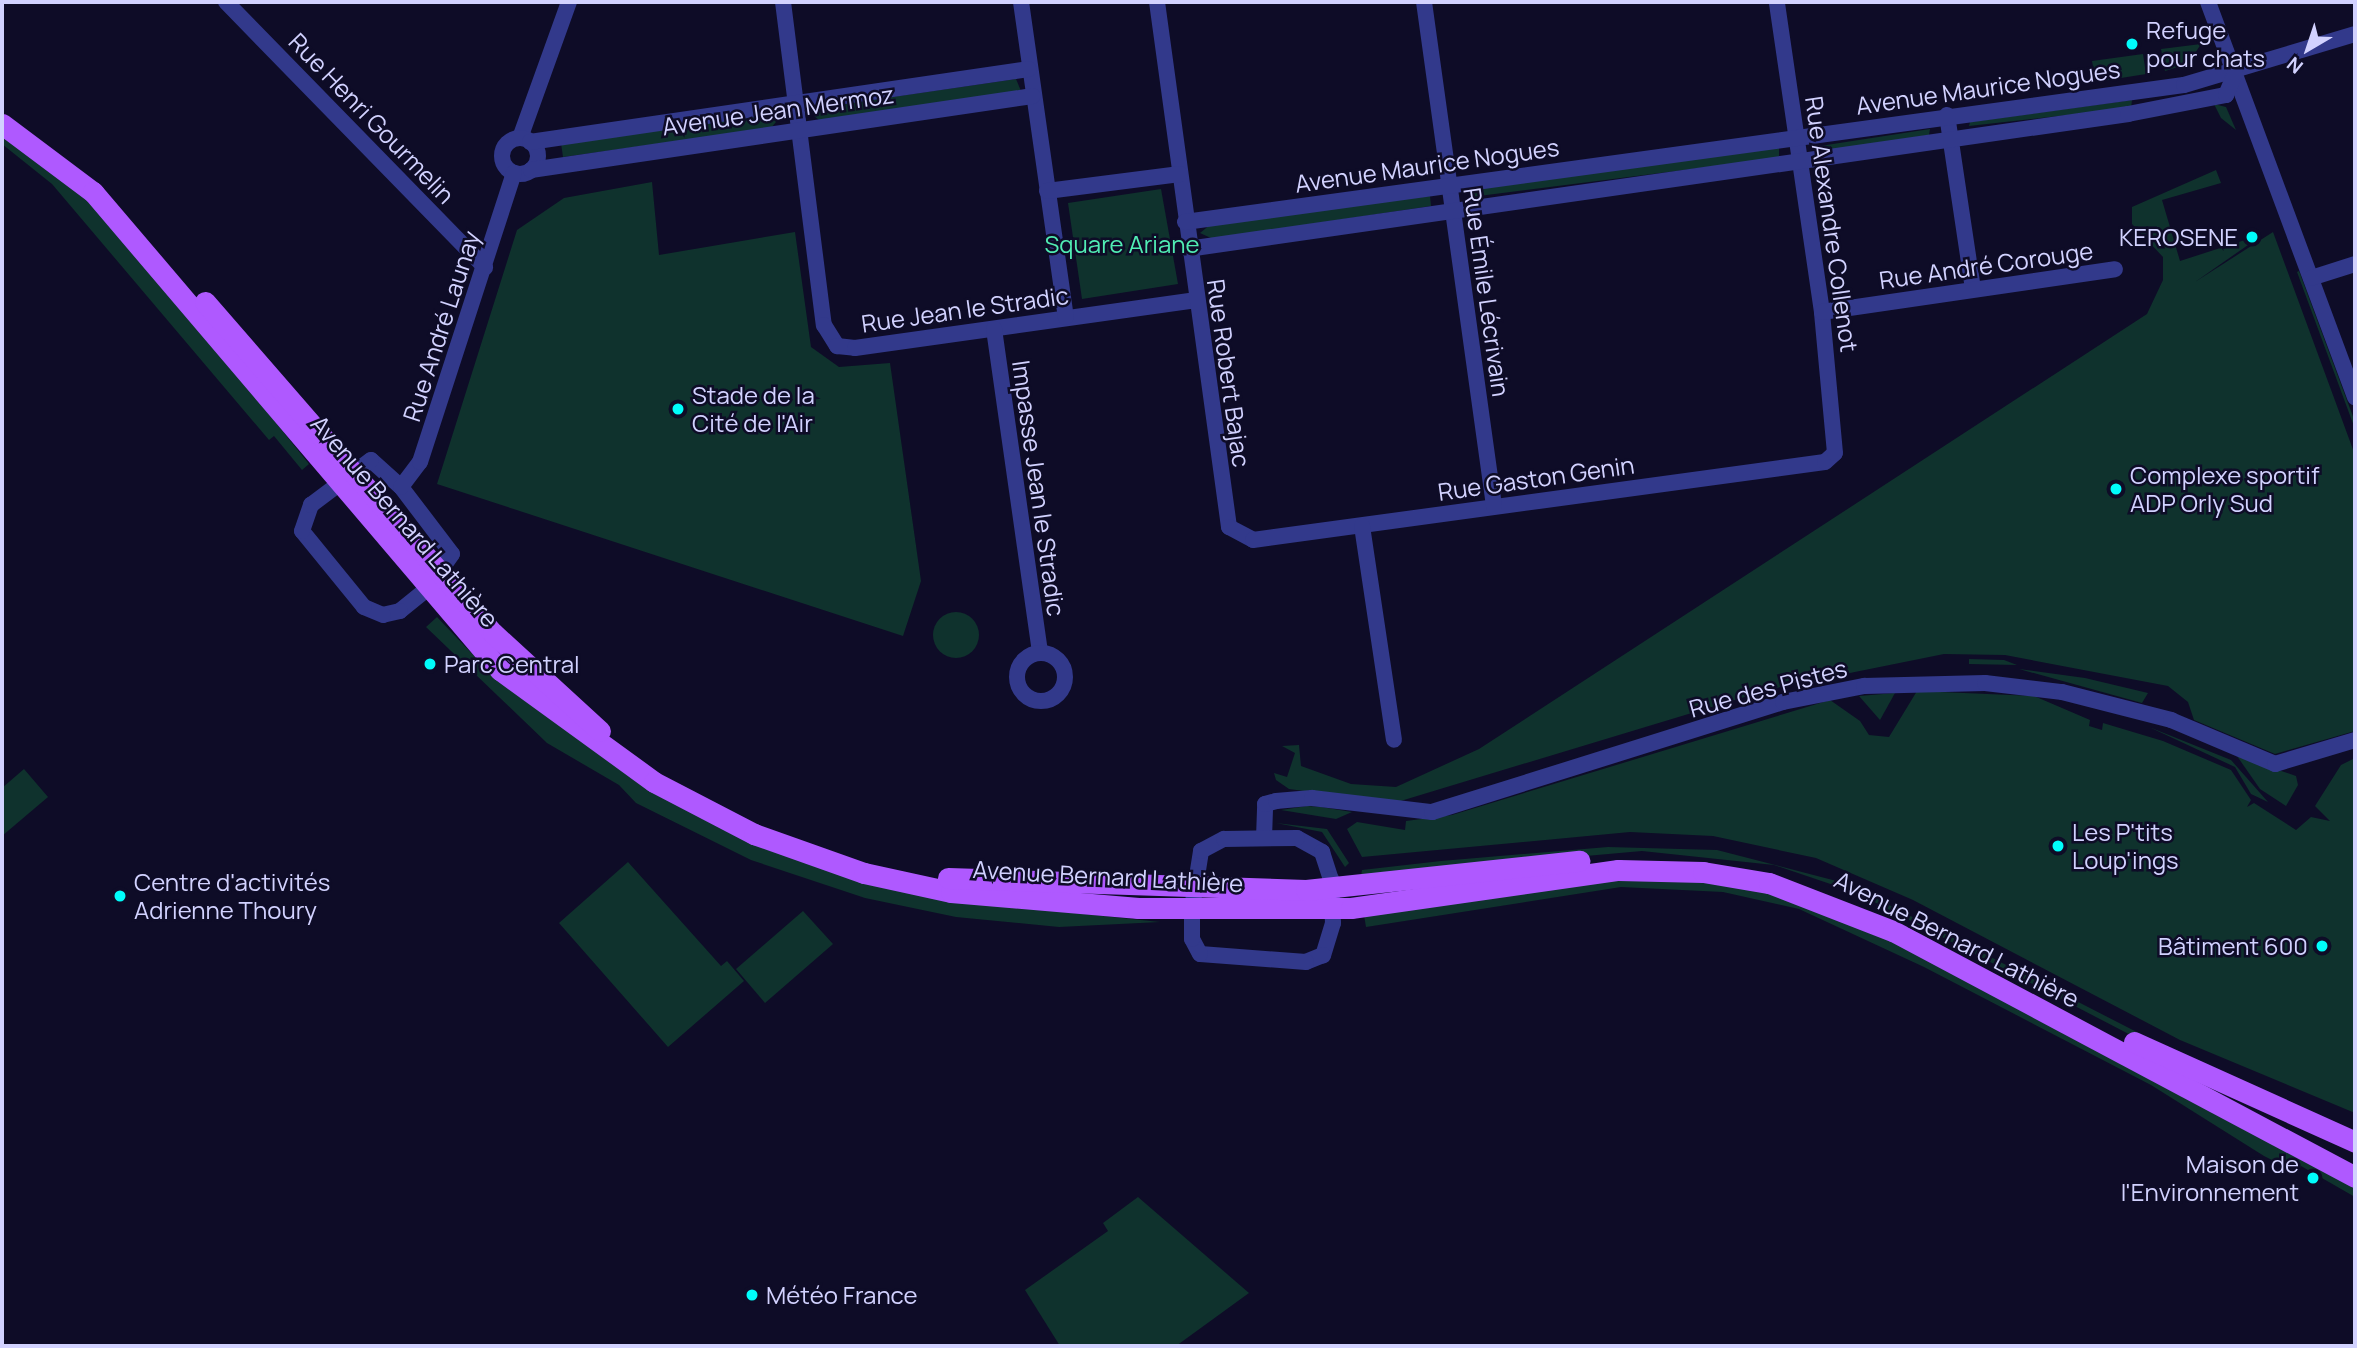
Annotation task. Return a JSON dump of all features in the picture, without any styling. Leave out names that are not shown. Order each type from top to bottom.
[{"type":"main road","name":"Avenue Bernard Lathière","points":[[2,110],[55,142],[107,190],[434,582],[582,718],[681,784],[779,832],[948,878],[1192,898],[1333,899],[1618,870],[1703,872],[1769,883],[1893,931],[2355,1177]]},
{"type":"main road","name":"Avenue Bernard Lathière","points":[[2,124],[93,192],[344,476]]},
{"type":"main road","name":"Avenue Bernard Lathière","points":[[1333,899],[1615,858],[1714,860],[1776,871],[1868,904],[2149,1050],[2355,1142]]},
{"type":"street","name":"Rue Henri Gourmelin","points":[[226,2],[485,267]]},
{"type":"street","points":[[525,140],[569,2]]},
{"type":"street","points":[[783,2],[797,130]]},
{"type":"street","points":[[1021,2],[1066,317]]},
{"type":"street","name":"Rue Robert Bajac","points":[[1157,2],[1188,249],[1229,527],[1240,537]]},
{"type":"street","name":"Rue Émile Lécrivain","points":[[1423,2],[1493,506]]},
{"type":"street","name":"Rue Alexandre Collenot","points":[[1777,2],[1822,312],[1835,453]]},
{"type":"street","points":[[2208,2],[2355,398]]},
{"type":"street","points":[[2235,74],[2355,34]]},
{"type":"street","name":"Avenue Jean Mermoz","points":[[525,140],[1029,69]]},
{"type":"street","name":"Avenue Maurice Nogues","points":[[1185,222],[2235,74]]},
{"type":"street","name":"Avenue Maurice Nogues","points":[[1188,249],[1950,140],[2226,95],[2235,74]]},
{"type":"street","name":"Avenue Jean Mermoz","points":[[522,172],[1033,96]]},
{"type":"street","points":[[1947,115],[1973,289]]},
{"type":"street","name":"Rue Jean le Stradic","points":[[797,130],[830,339],[855,348],[1195,300]]},
{"type":"street","points":[[525,140],[538,156],[522,172],[502,156],[505,145],[525,140]]},
{"type":"street","name":"Rue André Launay","points":[[401,487],[420,462],[485,267],[522,172]]},
{"type":"street","points":[[1047,191],[1180,174]]},
{"type":"street","points":[[2311,278],[2355,264]]},
{"type":"street","name":"Rue André Corouge","points":[[1822,312],[2115,269]]},
{"type":"street","name":"Impasse Jean le Stradic","points":[[994,329],[1040,653]]},
{"type":"street","name":"Rue Gaston Genin","points":[[1240,537],[1362,526],[1825,462],[1835,453]]},
{"type":"street","points":[[363,462],[379,463],[401,487],[451,545],[434,582],[400,611],[373,613],[306,540],[304,513],[363,462]]},
{"type":"street","points":[[1362,526],[1394,740]]},
{"type":"street","name":"Rue des Pistes","points":[[1264,838],[1265,804],[1276,801],[1312,798],[1432,812],[1783,702],[1864,687],[1984,683],[2062,692],[2171,720],[2275,764],[2355,740]]},
{"type":"street","points":[[1264,838],[1315,844],[1326,859],[1333,899],[1323,955],[1295,962],[1206,958],[1194,947],[1194,867],[1206,847],[1224,839],[1264,838]]},
{"type":"green space","points":[[2201,44],[2188,64],[2165,71],[2161,49]]},
{"type":"green space","points":[[2143,54],[2146,74],[2096,82],[2092,61]]},
{"type":"green space","points":[[1016,79],[1021,91],[819,120],[814,116],[816,108]]},
{"type":"green space","points":[[2132,100],[2131,108],[1969,126],[1970,122]]},
{"type":"green space","points":[[2214,104],[2226,107],[2236,130],[2221,118]]},
{"type":"green space","points":[[769,114],[776,122],[771,128],[563,157],[561,143]]},
{"type":"green space","points":[[1930,129],[1929,135],[1824,151],[1820,146]]},
{"type":"green space","points":[[2,130],[59,168],[187,312],[309,464],[302,470],[274,436],[269,440],[52,184],[2,144]]},
{"type":"green space","points":[[1779,147],[1779,158],[1471,197],[1472,190]]},
{"type":"green space","name":"Complexe sportif ADP Orly Sud","points":[[2216,170],[2221,183],[2162,200],[2180,261],[2245,240],[2248,245],[2195,282],[2273,232],[2355,455],[2355,731],[2275,754],[2194,720],[2188,702],[2168,686],[2005,655],[1944,654],[1771,689],[1394,803],[1289,789],[1276,780],[1274,773],[1287,777],[1295,753],[1282,746],[1299,745],[1301,766],[1351,784],[1396,787],[1479,749],[2147,314],[2163,280],[2163,257],[2132,224],[2132,207]]},
{"type":"green space","name":"Stade de la Cité de l'Air","points":[[652,182],[659,255],[795,232],[811,347],[839,367],[890,363],[921,581],[903,636],[437,484],[517,230],[564,198]]},
{"type":"green space","name":"Square Ariane","points":[[1161,189],[1178,284],[1082,299],[1068,203]]},
{"type":"green space","points":[[1430,196],[1431,206],[1213,239],[1200,233],[1211,224]]},
{"type":"green space","points":[[2299,271],[2355,422],[2355,429],[2297,272]]},
{"type":"green space","points":[[956,612],[972,619],[979,635],[972,651],[956,658],[940,651],[933,635],[940,619]]},
{"type":"green space","points":[[437,617],[479,661],[684,806],[998,905],[1160,922],[1059,927],[956,917],[865,898],[751,860],[636,803],[619,785],[547,743],[426,627]]},
{"type":"green space","points":[[1969,659],[2004,660],[2017,665],[1969,664]]},
{"type":"green space","points":[[2019,669],[2085,678],[2148,693],[2142,703]]},
{"type":"green space","points":[[1917,691],[2034,696],[2090,720],[2089,726],[2102,730],[2103,723],[2163,741],[2231,770],[2251,800],[2247,807],[2254,803],[2296,830],[2311,817],[2330,821],[2315,806],[2341,765],[2355,758],[2355,1113],[2180,1040],[1913,900],[1816,858],[1713,836],[1630,832],[1362,857],[1347,829],[1357,822],[1405,830],[1406,821],[1452,815],[1830,700],[1860,721],[1869,735],[1889,737]]},
{"type":"green space","points":[[1895,693],[1880,720],[1859,696]]},
{"type":"green space","points":[[2149,727],[2231,760],[2268,802],[2251,794],[2235,767]]},
{"type":"green space","points":[[2237,756],[2296,776],[2298,785],[2286,806],[2260,789]]},
{"type":"green space","points":[[24,769],[48,797],[2,836],[2,788]]},
{"type":"green space","points":[[1307,806],[1352,812],[1336,819],[1281,810]]},
{"type":"green space","points":[[1276,823],[1327,829],[1349,863],[1345,867],[1322,832]]},
{"type":"green space","points":[[1608,847],[1717,850],[1848,884],[2166,1047],[2355,1132],[2148,1044],[1857,893],[1774,865],[1642,851],[1361,876],[1362,870]]},
{"type":"green space","points":[[628,862],[721,966],[727,961],[744,981],[668,1047],[559,923]]},
{"type":"green space","points":[[1702,877],[1836,911],[2355,1187],[2355,1197],[2301,1166],[2298,1173],[2264,1156],[2151,1085],[1924,967],[1799,909],[1723,892],[1621,887],[1366,927],[1364,915],[1564,883]]},
{"type":"green space","points":[[803,911],[833,944],[765,1003],[736,969]]},
{"type":"green space","points":[[1138,1197],[1249,1293],[1176,1346],[1060,1346],[1025,1290],[1108,1231],[1103,1223]]},
{"type":"place","name":"Refuge pour chats","points":[[2132,44]]},
{"type":"place","name":"KEROSENE","points":[[2252,237]]},
{"type":"place","name":"Stade de la Cité de l'Air","points":[[678,409]]},
{"type":"place","name":"Complexe sportif ADP Orly Sud","points":[[2116,489]]},
{"type":"place","name":"Parc Central","points":[[430,664]]},
{"type":"place","name":"Les P'tits Loup'ings","points":[[2058,846]]},
{"type":"place","name":"Centre d'activités Adrienne Thoury","points":[[120,896]]},
{"type":"place","name":"Bâtiment 600","points":[[2322,946]]},
{"type":"place","name":"Maison de l'Environnement","points":[[2313,1178]]},
{"type":"place","name":"Météo France","points":[[752,1295]]}]
